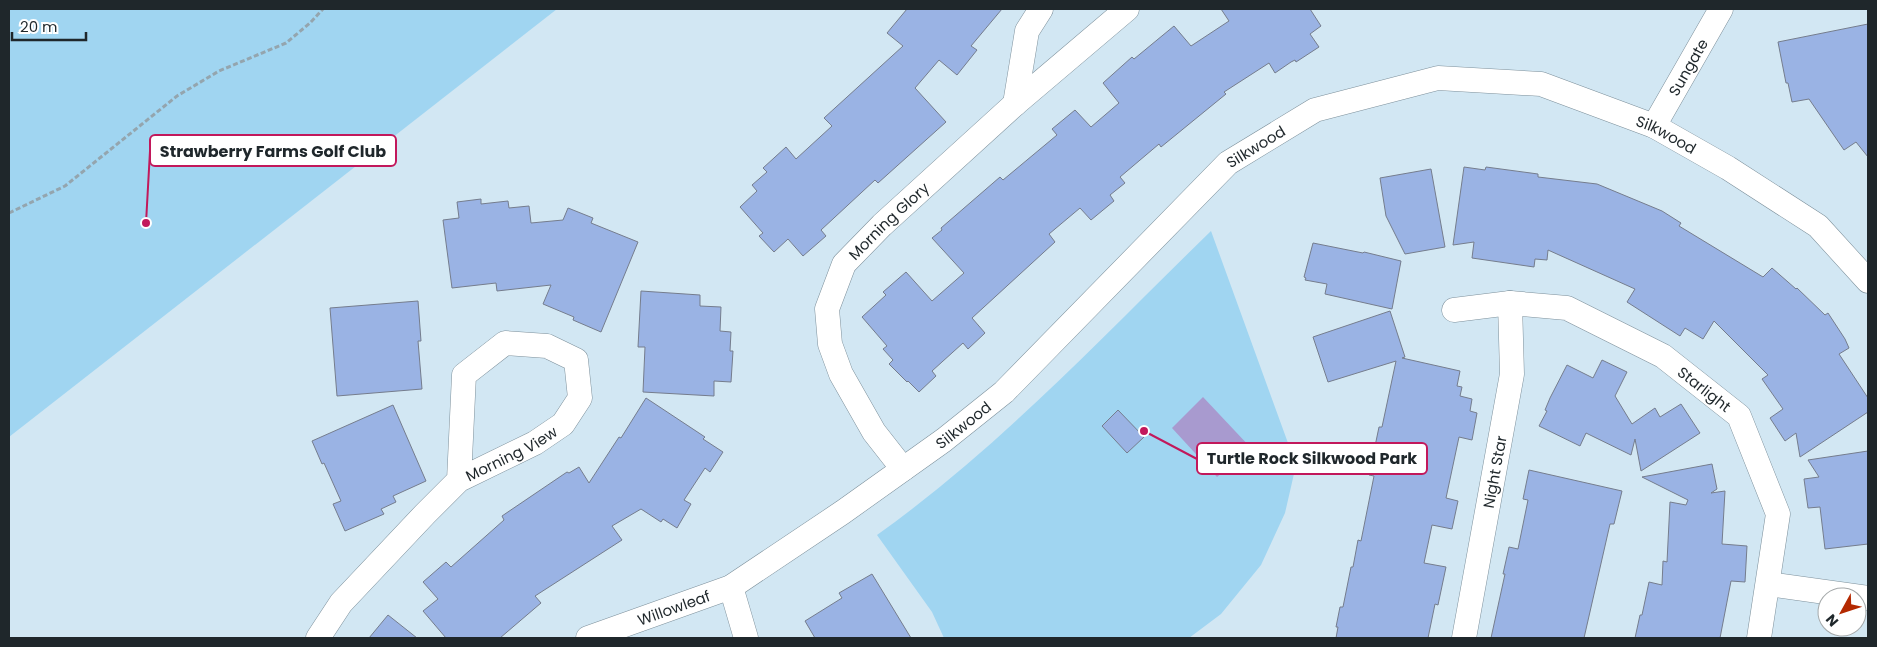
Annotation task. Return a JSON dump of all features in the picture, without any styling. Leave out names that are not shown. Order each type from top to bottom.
[{"type":"street","points":[[1015,104],[1027,31],[1040,9]]},
{"type":"street","name":"Morning Glory","points":[[903,469],[874,432],[841,374],[830,344],[827,309],[844,264],[882,225],[1015,104],[1127,9]]},
{"type":"street","name":"Sungate","points":[[1654,126],[1721,9]]},
{"type":"street","name":"Silkwood","points":[[731,587],[843,512],[944,440],[1004,392],[1228,163],[1315,110],[1438,78],[1541,84],[1654,126],[1728,168],[1818,226],[1868,282]]},
{"type":"street","name":"Starlight","points":[[1454,310],[1510,303],[1567,308],[1664,356],[1739,416],[1778,514],[1759,638]]},
{"type":"street","name":"Night Star","points":[[1464,638],[1512,374],[1510,303]]},
{"type":"street","name":"Morning View","points":[[318,638],[341,603],[459,480],[535,443],[563,424],[580,398],[576,360],[548,346],[505,343],[464,375],[459,480]]},
{"type":"street","points":[[1768,584],[1868,598]]},
{"type":"street","points":[[731,587],[746,638]]},
{"type":"street","name":"Willowleaf","points":[[588,638],[731,587]]},
{"type":"path","points":[[9,213],[65,186],[178,96],[219,71],[286,43],[310,23],[323,9]]},
{"type":"shaded area","points":[[9,9],[557,9],[9,437]]},
{"type":"shaded area","points":[[1211,231],[1296,465],[1285,513],[1261,565],[1221,614],[1189,638],[944,638],[932,612],[877,535],[965,466],[1008,428]]},
{"type":"shaded area","points":[[1203,397],[1251,448],[1217,477],[1172,428]]},
{"type":"building","points":[[907,9],[1002,9],[971,46],[977,50],[957,75],[939,60],[915,88],[946,122],[878,183],[875,180],[821,230],[826,236],[803,256],[788,239],[774,252],[759,236],[763,233],[740,207],[757,191],[752,185],[767,172],[763,168],[786,147],[796,159],[832,126],[824,118],[903,46],[887,33]]},
{"type":"building","points":[[1221,9],[1310,9],[1321,26],[1310,34],[1319,47],[1275,73],[1269,63],[1224,92],[1226,94],[1161,147],[1159,144],[1120,177],[1125,183],[1110,195],[1114,201],[1091,220],[1080,208],[1049,234],[1055,242],[972,318],[985,333],[968,349],[963,343],[932,371],[936,376],[919,392],[889,364],[893,360],[883,349],[887,346],[862,317],[886,295],[883,292],[906,272],[932,301],[964,273],[932,238],[942,230],[941,228],[1000,177],[1003,180],[1057,135],[1052,129],[1075,110],[1091,127],[1119,103],[1103,83],[1132,57],[1134,59],[1174,26],[1191,46],[1229,21]]},
{"type":"building","points":[[1868,24],[1868,157],[1856,142],[1844,150],[1809,99],[1792,102],[1788,83],[1786,83],[1778,42]]},
{"type":"building","points":[[1464,167],[1485,170],[1486,167],[1538,174],[1538,177],[1597,184],[1662,211],[1681,223],[1679,226],[1763,277],[1772,268],[1797,288],[1825,315],[1828,313],[1849,348],[1839,354],[1868,398],[1868,412],[1800,457],[1796,433],[1785,441],[1770,418],[1783,409],[1762,379],[1768,375],[1714,321],[1703,339],[1685,328],[1680,336],[1627,302],[1635,289],[1548,250],[1547,260],[1535,259],[1534,267],[1472,258],[1474,242],[1453,245]]},
{"type":"building","points":[[1431,169],[1445,247],[1405,254],[1386,216],[1380,178]]},
{"type":"building","points":[[481,199],[481,204],[508,201],[509,208],[529,206],[531,223],[563,220],[568,208],[593,218],[591,223],[638,242],[601,332],[573,320],[574,317],[543,304],[551,285],[497,291],[496,283],[452,288],[443,220],[459,218],[457,202]]},
{"type":"building","points":[[1313,243],[1401,261],[1392,309],[1325,294],[1327,284],[1305,280],[1306,278],[1304,277]]},
{"type":"building","points":[[641,291],[700,295],[700,306],[721,307],[720,331],[731,332],[730,351],[733,351],[731,382],[714,381],[714,396],[643,392],[645,347],[638,347]]},
{"type":"building","points":[[418,301],[421,341],[418,341],[422,389],[337,396],[330,308]]},
{"type":"building","points":[[1390,311],[1405,357],[1402,358],[1460,371],[1457,386],[1462,387],[1460,396],[1472,399],[1470,411],[1477,413],[1472,440],[1459,437],[1446,498],[1458,501],[1452,529],[1432,525],[1424,563],[1446,567],[1438,605],[1435,604],[1428,638],[1336,638],[1340,607],[1343,607],[1358,540],[1361,541],[1374,476],[1369,475],[1379,427],[1382,427],[1396,361],[1328,382],[1313,337]]},
{"type":"building","points":[[1602,360],[1627,372],[1615,396],[1632,424],[1655,408],[1660,417],[1681,404],[1700,433],[1641,471],[1635,439],[1631,455],[1586,433],[1580,446],[1539,426],[1547,411],[1545,410],[1550,398],[1567,365],[1593,378]]},
{"type":"building","points":[[646,398],[705,437],[703,439],[723,452],[710,472],[705,468],[684,500],[691,504],[677,528],[663,519],[661,522],[641,509],[612,526],[622,540],[535,596],[541,603],[500,638],[446,638],[423,611],[438,599],[423,582],[446,562],[451,567],[504,520],[502,516],[567,472],[569,473],[579,467],[589,483],[619,437],[621,438]]},
{"type":"building","points":[[393,405],[426,481],[393,496],[396,502],[381,509],[384,514],[345,531],[333,504],[341,501],[312,441]]},
{"type":"building","points":[[1118,410],[1144,437],[1127,453],[1102,426]]},
{"type":"building","points":[[1868,451],[1868,544],[1825,549],[1820,507],[1808,508],[1804,479],[1819,477],[1808,460]]},
{"type":"building","points":[[1712,464],[1717,489],[1711,493],[1725,491],[1722,544],[1747,546],[1745,582],[1731,581],[1720,638],[1635,638],[1649,582],[1662,585],[1663,561],[1667,562],[1670,502],[1686,505],[1688,500],[1642,477]]},
{"type":"building","points":[[1529,470],[1622,491],[1614,524],[1610,524],[1584,638],[1491,638],[1509,547],[1518,549],[1528,500],[1523,499]]},
{"type":"building","points":[[872,574],[911,638],[815,638],[805,621],[842,598],[839,593]]},
{"type":"building","points":[[388,615],[417,638],[369,638]]},
{"type":"place","name":"Strawberry Farms Golf Club","points":[[146,223]]},
{"type":"place","name":"Turtle Rock Silkwood Park","points":[[1144,431]]}]
